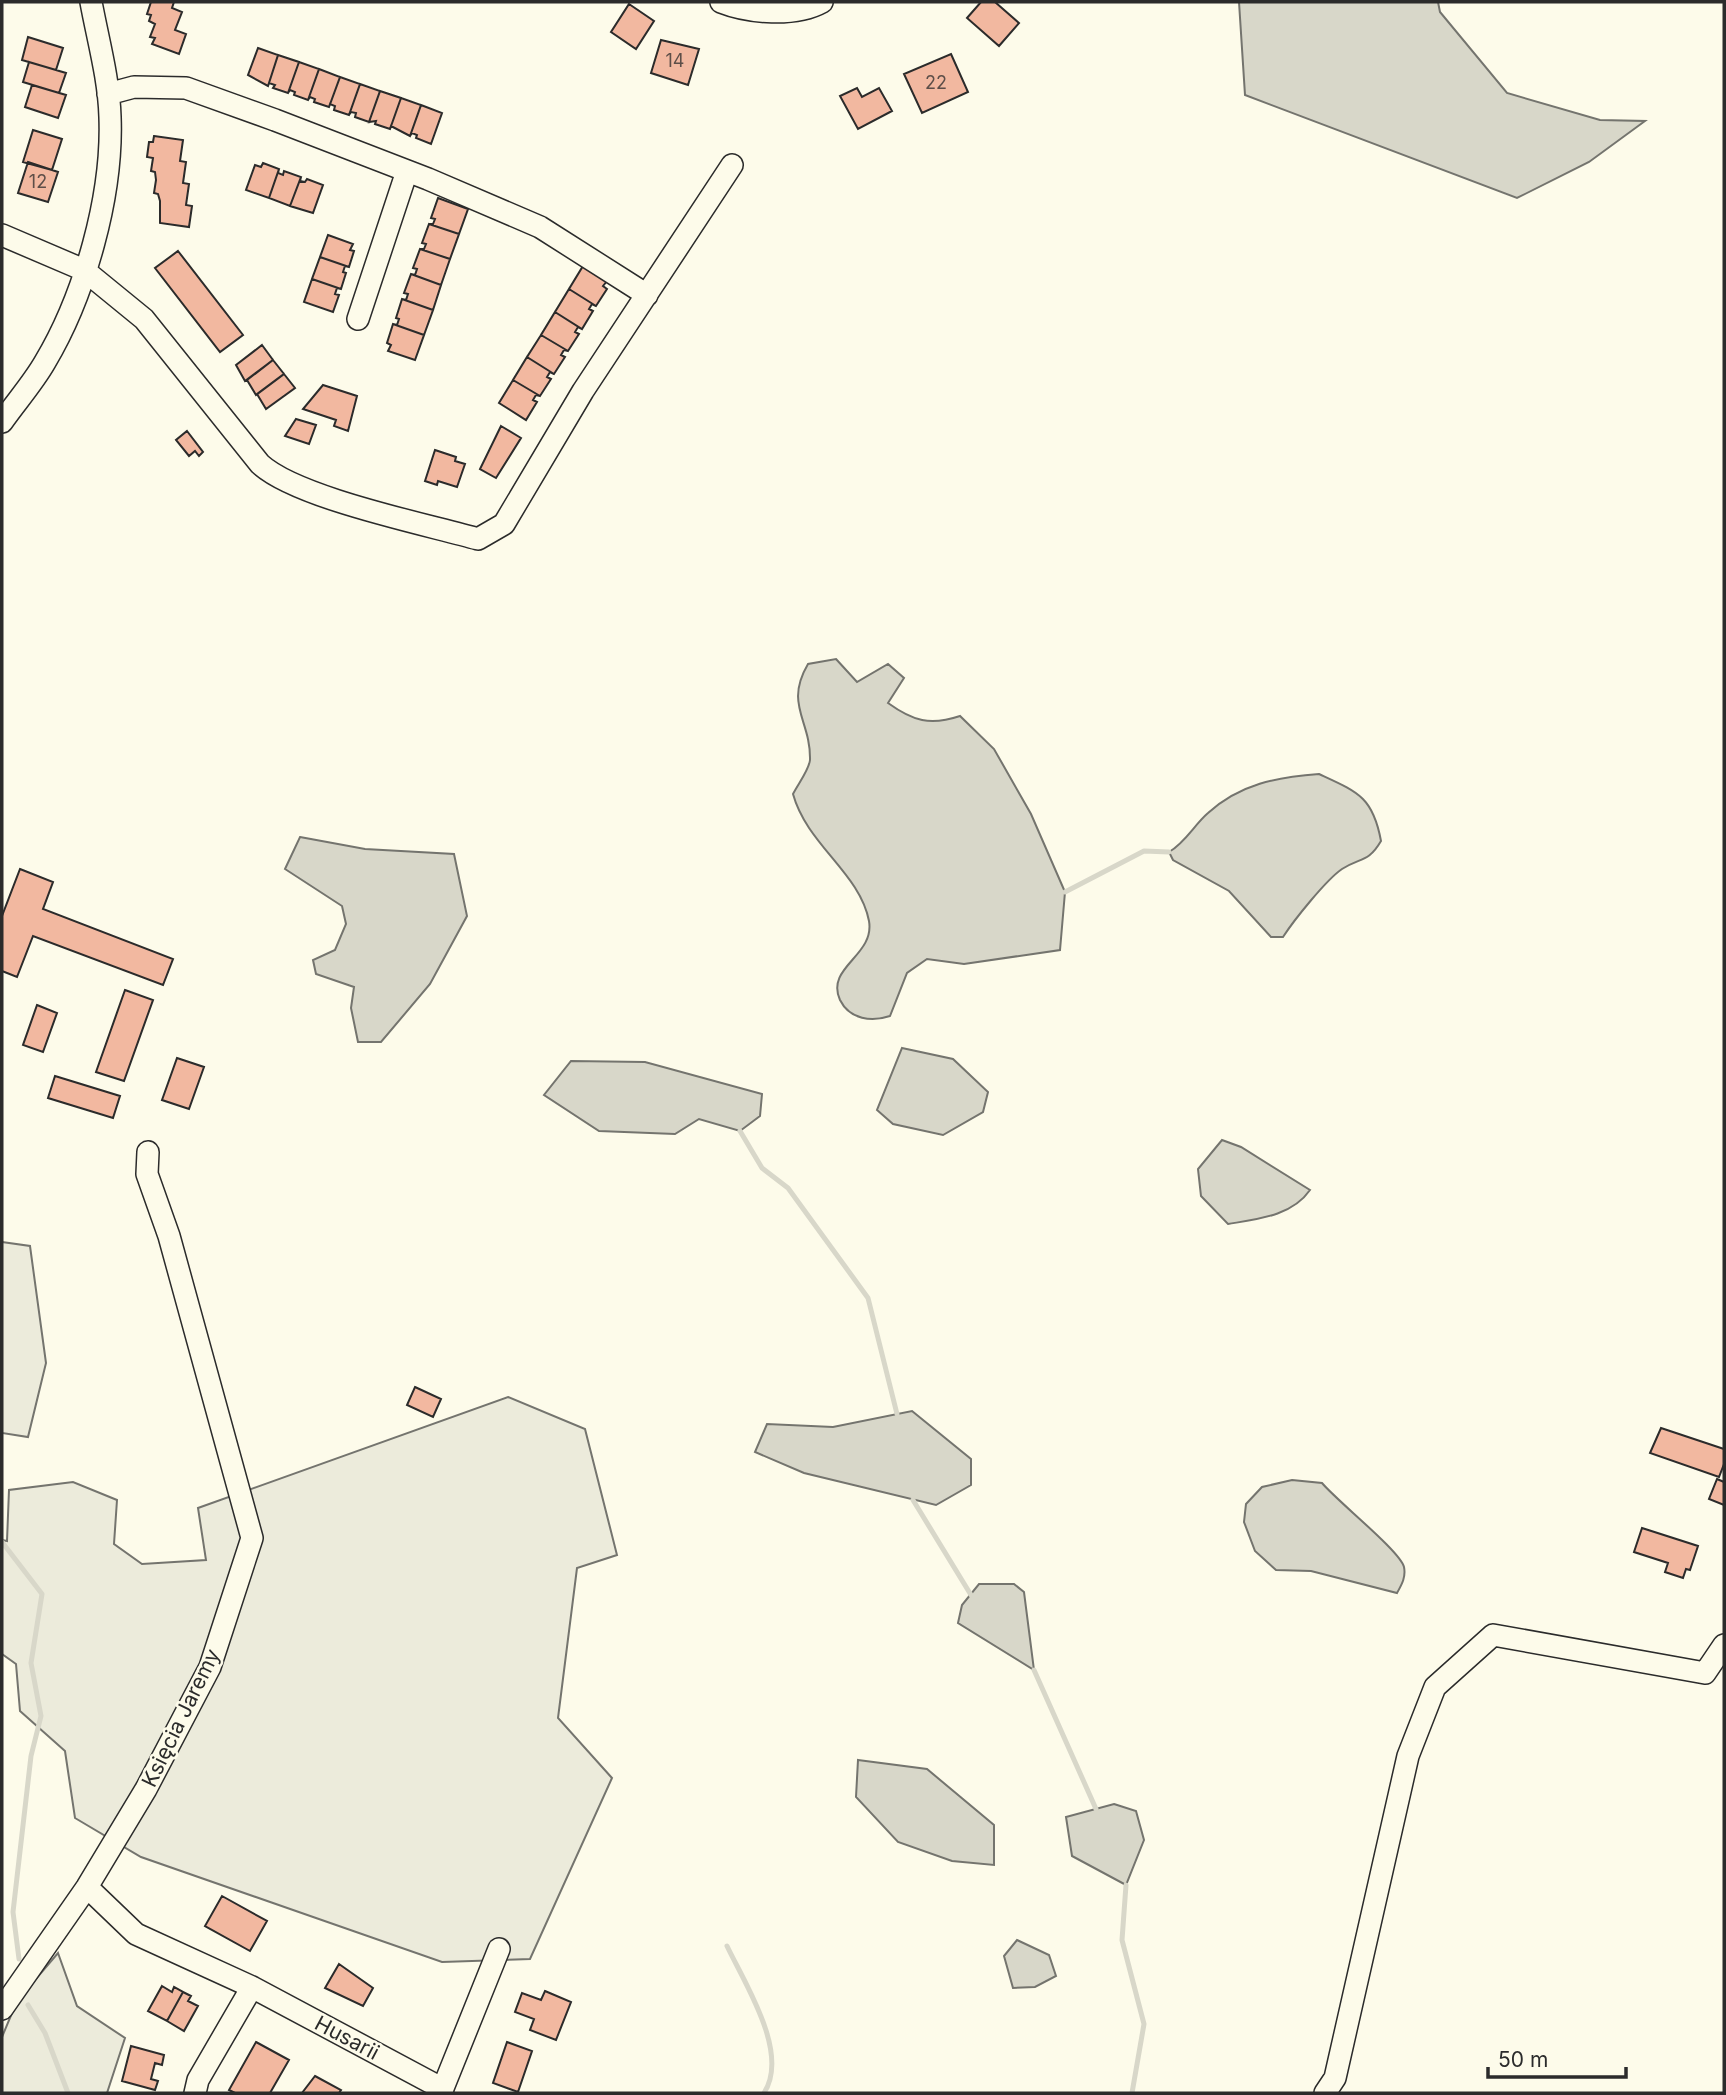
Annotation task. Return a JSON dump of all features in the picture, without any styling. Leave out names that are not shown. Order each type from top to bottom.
[{"type":"street","points":[[2,422],[45,362],[70,312],[93,243],[110,159],[108,94],[90,2]]},
{"type":"street","points":[[721,2],[741,10],[808,9],[822,2]]},
{"type":"street","points":[[108,94],[134,87],[186,88],[407,171],[540,228],[647,295]]},
{"type":"street","points":[[2,235],[84,271],[144,319],[260,464],[274,477],[337,499],[478,540],[504,524],[583,391],[732,165]]},
{"type":"street","points":[[358,319],[407,171]]},
{"type":"street","name":"Księcia Jaremy","points":[[2,2009],[87,1887],[146,1789],[210,1667],[252,1538],[169,1236],[147,1174],[148,1152]]},
{"type":"street","points":[[1325,2093],[1335,2078],[1408,1756],[1435,1687],[1493,1634],[1705,1673],[1724,1645]]},
{"type":"street","name":"Husarii","points":[[87,1887],[136,1934],[252,1987],[442,2091],[499,1949]]},
{"type":"street","points":[[195,2093],[198,2080],[252,1987]]},
{"type":"shaded area","points":[[1239,2],[1438,2],[1440,12],[1507,93],[1600,120],[1645,121],[1589,162],[1517,198],[1245,95]]},
{"type":"shaded area","points":[[836,659],[857,682],[888,664],[904,678],[888,703],[922,720],[940,721],[960,716],[994,749],[1031,814],[1065,892],[1060,950],[964,964],[927,959],[907,973],[890,1016],[862,1018],[844,1007],[837,989],[839,979],[865,943],[869,933],[869,921],[855,888],[810,829],[793,794],[810,760],[807,734],[798,702],[801,678],[808,664]]},
{"type":"shaded area","points":[[1319,774],[1362,798],[1373,814],[1381,841],[1368,856],[1342,869],[1328,882],[1283,937],[1271,937],[1229,891],[1173,860],[1169,852],[1208,813],[1233,795],[1274,780]]},
{"type":"shaded area","points":[[300,837],[365,849],[454,854],[467,916],[430,984],[381,1042],[358,1042],[351,1008],[354,987],[316,974],[313,960],[335,950],[346,924],[342,906],[285,869]]},
{"type":"shaded area","points":[[902,1048],[953,1059],[988,1092],[983,1112],[943,1135],[893,1124],[877,1110]]},
{"type":"shaded area","points":[[571,1061],[645,1062],[762,1094],[760,1116],[740,1131],[699,1119],[675,1134],[599,1131],[544,1095]]},
{"type":"shaded area","points":[[1222,1140],[1241,1147],[1310,1190],[1303,1199],[1284,1211],[1228,1224],[1201,1196],[1198,1169]]},
{"type":"shaded area","points":[[2,1242],[30,1246],[46,1363],[28,1437],[2,1433]]},
{"type":"shaded area","points":[[508,1397],[585,1429],[617,1555],[577,1568],[558,1718],[612,1778],[530,1959],[442,1962],[141,1857],[75,1818],[65,1751],[20,1711],[16,1664],[2,1654],[2,1540],[7,1541],[9,1490],[73,1482],[117,1500],[114,1544],[142,1564],[206,1560],[198,1508]]},
{"type":"shaded area","points":[[912,1411],[971,1459],[971,1485],[936,1505],[804,1473],[755,1452],[767,1424],[833,1427]]},
{"type":"shaded area","points":[[1292,1480],[1322,1483],[1381,1538],[1404,1567],[1403,1580],[1397,1593],[1311,1571],[1276,1570],[1255,1551],[1244,1522],[1246,1504],[1262,1487]]},
{"type":"shaded area","points":[[979,1584],[1014,1584],[1024,1592],[1034,1670],[958,1623],[962,1605]]},
{"type":"shaded area","points":[[858,1760],[927,1769],[994,1825],[994,1865],[952,1861],[898,1842],[856,1797]]},
{"type":"shaded area","points":[[1114,1804],[1136,1811],[1144,1840],[1126,1885],[1072,1856],[1066,1817]]},
{"type":"shaded area","points":[[1017,1940],[1049,1955],[1056,1976],[1035,1987],[1013,1988],[1004,1956]]},
{"type":"shaded area","points":[[58,1953],[77,2006],[125,2038],[107,2093],[2,2093],[2,2037],[17,2001]]},
{"type":"building","points":[[151,2],[174,2],[172,8],[182,12],[175,30],[186,34],[179,54],[152,44],[155,38],[150,37],[155,24],[149,21],[151,15],[147,14]]},
{"type":"building","points":[[981,2],[995,2],[1019,23],[999,46],[967,18]]},
{"type":"building","points":[[629,4],[654,21],[636,49],[611,32]]},
{"type":"building","points":[[28,37],[63,48],[56,70],[22,60]]},
{"type":"building","points":[[661,40],[699,49],[688,85],[651,73]]},
{"type":"building","points":[[258,48],[278,55],[268,86],[248,75]]},
{"type":"building","points":[[951,54],[968,92],[922,113],[904,74]]},
{"type":"building","points":[[278,55],[299,62],[288,93],[273,88],[275,85],[269,83],[268,86]]},
{"type":"building","points":[[29,62],[66,73],[59,93],[23,82]]},
{"type":"building","points":[[299,62],[319,69],[308,100],[294,95],[295,92],[290,90],[288,93]]},
{"type":"building","points":[[319,69],[340,77],[329,107],[314,102],[315,99],[310,97],[308,100]]},
{"type":"building","points":[[340,77],[360,84],[349,115],[334,110],[335,106],[330,104]]},
{"type":"building","points":[[360,84],[380,91],[369,122],[355,117],[356,113],[351,112],[349,115]]},
{"type":"building","points":[[32,85],[66,95],[58,118],[25,107]]},
{"type":"building","points":[[857,88],[862,97],[879,88],[892,111],[858,129],[840,96]]},
{"type":"building","points":[[380,91],[401,98],[390,129],[375,124],[376,121],[369,122]]},
{"type":"building","points":[[401,98],[421,105],[410,136],[391,126]]},
{"type":"building","points":[[421,105],[442,113],[431,144],[416,138],[417,135],[412,133],[410,136]]},
{"type":"building","points":[[33,130],[62,139],[52,170],[23,162]]},
{"type":"building","points":[[154,136],[183,140],[180,161],[186,162],[183,183],[189,184],[186,205],[192,206],[189,227],[160,223],[160,201],[158,194],[154,193],[155,172],[151,171],[153,158],[147,157],[149,142],[153,142]]},
{"type":"building","points":[[28,162],[58,172],[48,202],[18,193]]},
{"type":"building","points":[[263,163],[279,169],[269,198],[246,190],[255,165],[261,167]]},
{"type":"building","points":[[279,169],[278,173],[283,175],[284,171],[301,177],[290,206],[269,198]]},
{"type":"building","points":[[301,177],[300,181],[305,182],[307,179],[323,185],[313,213],[290,206]]},
{"type":"building","points":[[438,198],[468,209],[459,234],[429,224],[433,224],[435,219],[431,218]]},
{"type":"building","points":[[429,224],[459,234],[450,259],[420,249],[424,249],[426,244],[422,243]]},
{"type":"building","points":[[328,235],[353,244],[350,250],[354,251],[349,267],[320,257]]},
{"type":"building","points":[[420,249],[450,259],[441,285],[411,274],[415,275],[417,269],[413,268]]},
{"type":"building","points":[[178,251],[243,335],[220,352],[155,268]]},
{"type":"building","points":[[320,257],[349,267],[345,266],[343,272],[346,273],[341,289],[312,279]]},
{"type":"building","points":[[583,266],[607,281],[603,286],[607,289],[596,306],[569,289]]},
{"type":"building","points":[[411,274],[441,285],[433,310],[402,299],[406,300],[408,294],[404,293]]},
{"type":"building","points":[[312,279],[341,289],[337,288],[335,294],[339,295],[333,312],[304,302]]},
{"type":"building","points":[[569,289],[596,306],[592,304],[589,309],[593,311],[582,329],[555,312]]},
{"type":"building","points":[[402,299],[433,310],[424,335],[393,324],[397,325],[399,319],[396,318]]},
{"type":"building","points":[[555,312],[582,329],[578,327],[575,332],[579,334],[568,351],[541,335]]},
{"type":"building","points":[[393,324],[424,335],[415,360],[388,351],[391,345],[387,343]]},
{"type":"building","points":[[541,335],[568,351],[564,350],[561,355],[565,357],[554,374],[527,357]]},
{"type":"building","points":[[262,345],[273,360],[245,381],[236,365]]},
{"type":"building","points":[[527,357],[554,374],[550,372],[547,377],[551,379],[540,396],[513,380]]},
{"type":"building","points":[[273,360],[284,374],[256,395],[247,380]]},
{"type":"building","points":[[284,374],[295,388],[266,409],[257,394]]},
{"type":"building","points":[[513,380],[540,396],[536,395],[533,400],[537,402],[526,420],[499,403]]},
{"type":"building","points":[[323,385],[357,396],[348,431],[334,426],[336,420],[303,409]]},
{"type":"building","points":[[296,419],[316,425],[309,444],[285,436]]},
{"type":"building","points":[[501,426],[521,438],[496,478],[480,469]]},
{"type":"building","points":[[187,431],[203,452],[199,456],[195,451],[189,456],[176,440]]},
{"type":"building","points":[[435,450],[456,457],[455,461],[465,464],[457,487],[438,481],[437,485],[425,481]]},
{"type":"building","points":[[20,869],[53,882],[43,909],[173,959],[163,985],[33,936],[17,977],[2,971],[2,916]]},
{"type":"building","points":[[125,990],[153,1000],[124,1081],[96,1072]]},
{"type":"building","points":[[37,1005],[57,1013],[43,1052],[23,1045]]},
{"type":"building","points":[[177,1058],[204,1067],[189,1109],[162,1100]]},
{"type":"building","points":[[55,1076],[120,1096],[113,1118],[48,1098]]},
{"type":"building","points":[[415,1387],[441,1399],[433,1417],[407,1405]]},
{"type":"building","points":[[1661,1428],[1724,1449],[1724,1464],[1719,1477],[1650,1453]]},
{"type":"building","points":[[1717,1479],[1724,1482],[1724,1505],[1709,1499]]},
{"type":"building","points":[[1642,1528],[1698,1546],[1690,1570],[1686,1569],[1683,1578],[1665,1572],[1668,1563],[1634,1552]]},
{"type":"building","points":[[222,1896],[267,1921],[250,1951],[205,1926]]},
{"type":"building","points":[[339,1964],[373,1988],[363,2006],[325,1988]]},
{"type":"building","points":[[162,1986],[172,1992],[174,1987],[183,1992],[167,2021],[148,2011]]},
{"type":"building","points":[[545,1991],[571,2002],[556,2040],[530,2030],[534,2019],[515,2012],[522,1993],[541,2000]]},
{"type":"building","points":[[183,1992],[191,1996],[188,2001],[198,2006],[184,2031],[167,2021]]},
{"type":"building","points":[[256,2042],[289,2060],[270,2093],[235,2093],[229,2090]]},
{"type":"building","points":[[507,2042],[532,2051],[518,2092],[493,2083]]},
{"type":"building","points":[[131,2046],[164,2055],[162,2065],[155,2063],[151,2079],[158,2081],[155,2090],[122,2081]]},
{"type":"building","points":[[315,2076],[341,2090],[339,2093],[302,2093]]},
{"type":"waterway","points":[[1065,892],[1144,851],[1169,852]]},
{"type":"waterway","points":[[740,1131],[762,1168],[788,1188],[868,1298],[897,1414]]},
{"type":"waterway","points":[[913,1500],[971,1595]]},
{"type":"waterway","points":[[2,1542],[42,1594],[31,1663],[41,1716],[31,1756],[13,1912],[19,1959]]},
{"type":"waterway","points":[[1034,1670],[1096,1809]]},
{"type":"waterway","points":[[1126,1885],[1122,1940],[1144,2024],[1132,2093]]},
{"type":"waterway","points":[[727,1946],[762,2019],[768,2039],[772,2058],[771,2077],[764,2093]]},
{"type":"waterway","points":[[28,2005],[45,2033],[68,2093]]}]
